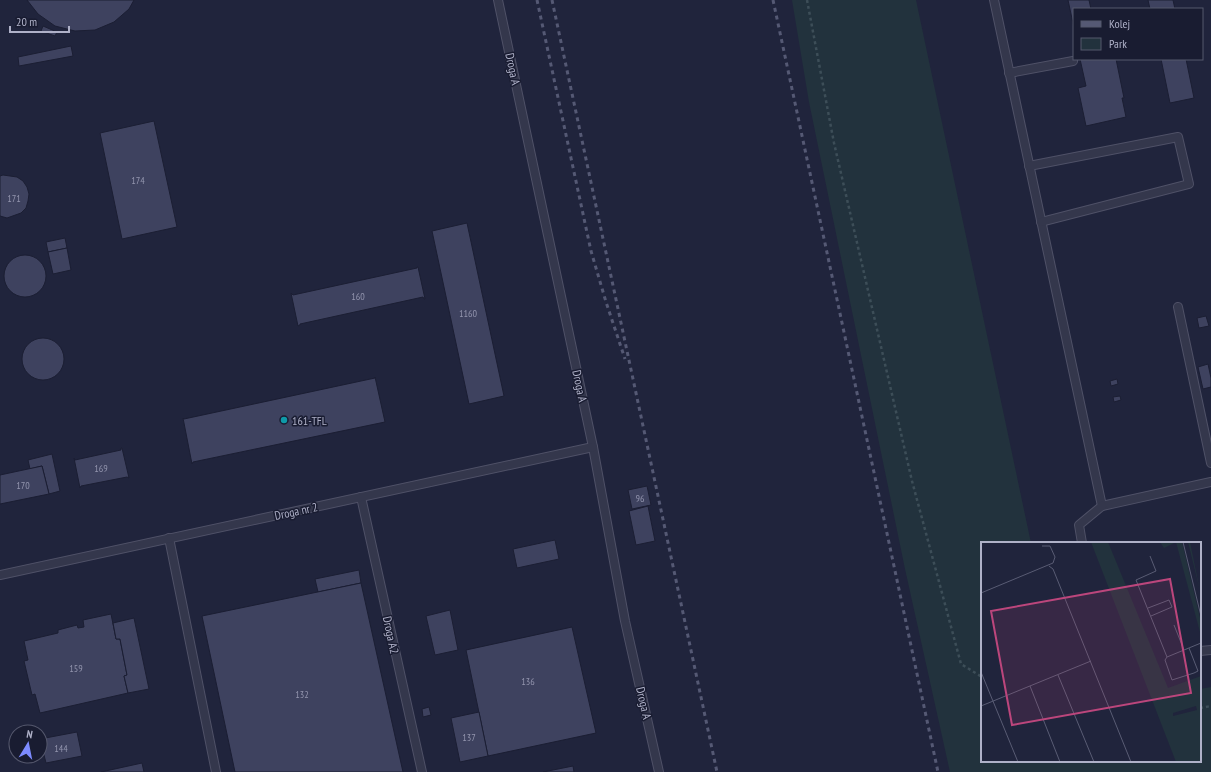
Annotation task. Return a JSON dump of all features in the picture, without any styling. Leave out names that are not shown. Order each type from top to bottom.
[{"type":"lane","name":"Droga A","points":[[498,0],[593,448],[625,621],[659,772]]},
{"type":"lane","points":[[994,0],[1102,506]]},
{"type":"lane","points":[[1009,73],[1073,61]]},
{"type":"lane","points":[[1029,166],[1178,137],[1189,184],[1041,222]]},
{"type":"lane","points":[[1178,307],[1211,463]]},
{"type":"lane","name":"Droga nr 2","points":[[0,575],[593,448]]},
{"type":"lane","points":[[1082,542],[1079,525],[1102,506],[1211,482]]},
{"type":"lane","name":"Droga A2","points":[[361,497],[422,772]]},
{"type":"lane","points":[[169,538],[216,772]]},
{"type":"lane","points":[[1201,652],[1211,650]]},
{"type":"path","points":[[807,0],[834,142],[912,482],[961,664],[981,677]]},
{"type":"path","points":[[1201,708],[1211,706]]},
{"type":"green space","points":[[792,0],[916,0],[1031,542],[981,542],[981,762],[1201,762],[1201,689],[1211,687],[1211,772],[950,772],[905,569],[809,102]]},
{"type":"building","points":[[27,0],[134,0],[129,9],[114,22],[95,30],[75,31],[55,26],[38,14]]},
{"type":"building","points":[[1068,0],[1089,0],[1091,8],[1073,8],[1073,23]]},
{"type":"building","points":[[1148,0],[1173,0],[1175,8],[1150,8]]},
{"type":"building","points":[[43,26],[57,32],[55,36],[41,31]]},
{"type":"building","points":[[71,46],[73,56],[19,66],[18,57]]},
{"type":"building","points":[[1080,60],[1116,60],[1124,98],[1122,98],[1126,117],[1086,126],[1078,88],[1086,86]]},
{"type":"building","points":[[1161,60],[1186,60],[1194,98],[1170,103]]},
{"type":"building","points":[[154,121],[177,227],[122,239],[100,133]]},
{"type":"building","points":[[0,176],[17,177],[23,181],[29,194],[26,208],[21,213],[7,218],[0,216]]},
{"type":"building","points":[[467,223],[504,396],[469,404],[432,231]]},
{"type":"building","points":[[65,238],[67,248],[48,252],[46,242]]},
{"type":"building","points":[[67,248],[71,270],[53,274],[48,252]]},
{"type":"building","points":[[21,255],[29,255],[37,258],[43,264],[46,276],[43,288],[37,294],[29,297],[21,297],[13,294],[7,288],[4,280],[4,272],[7,264],[13,258]]},
{"type":"building","points":[[417,267],[425,299],[423,297],[300,324],[298,326],[291,293],[293,295]]},
{"type":"building","points":[[1206,316],[1209,326],[1199,328],[1197,318]]},
{"type":"building","points":[[39,338],[47,338],[55,341],[61,347],[64,359],[61,371],[55,377],[47,380],[39,380],[31,377],[25,371],[22,363],[22,355],[25,347],[31,341]]},
{"type":"building","points":[[1208,364],[1211,387],[1203,389],[1198,367]]},
{"type":"building","name":"161-TFL","points":[[375,377],[385,422],[193,462],[192,464],[183,418]]},
{"type":"building","points":[[1117,379],[1118,384],[1111,386],[1110,381]]},
{"type":"building","points":[[1120,396],[1121,400],[1114,402],[1113,397]]},
{"type":"building","points":[[121,448],[129,478],[127,477],[81,486],[80,488],[74,458],[75,460],[121,450]]},
{"type":"building","points":[[52,454],[60,491],[49,494],[42,466],[30,469],[28,460]]},
{"type":"building","points":[[42,466],[49,494],[0,504],[0,475]]},
{"type":"building","points":[[647,486],[651,505],[632,509],[628,490]]},
{"type":"building","points":[[648,506],[655,541],[636,545],[629,511]]},
{"type":"building","points":[[555,540],[559,559],[517,568],[513,549]]},
{"type":"building","points":[[359,570],[361,583],[318,592],[315,579]]},
{"type":"building","points":[[361,583],[403,772],[235,772],[202,616]]},
{"type":"building","points":[[450,610],[458,650],[435,655],[426,616]]},
{"type":"building","points":[[111,614],[116,639],[120,639],[127,675],[124,676],[128,693],[40,713],[35,694],[32,695],[24,661],[28,660],[24,641],[58,633],[58,630],[77,625],[78,628],[84,627],[83,620]]},
{"type":"building","points":[[134,618],[149,689],[128,693],[124,676],[127,675],[120,639],[116,639],[113,623]]},
{"type":"building","points":[[572,627],[596,733],[488,756],[466,650]]},
{"type":"building","points":[[429,707],[431,715],[423,717],[422,709]]},
{"type":"building","points":[[479,712],[488,756],[460,762],[451,718]]},
{"type":"building","points":[[77,732],[82,756],[48,763],[48,737]]},
{"type":"building","points":[[142,763],[144,772],[101,772]]},
{"type":"building","points":[[573,766],[574,772],[543,772]]},
{"type":"railway","points":[[537,0],[591,251],[625,359]]},
{"type":"railway","points":[[552,0],[717,772]]},
{"type":"railway","points":[[773,0],[938,772]]},
{"type":"place","name":"161-TFL","points":[[284,420]]}]
